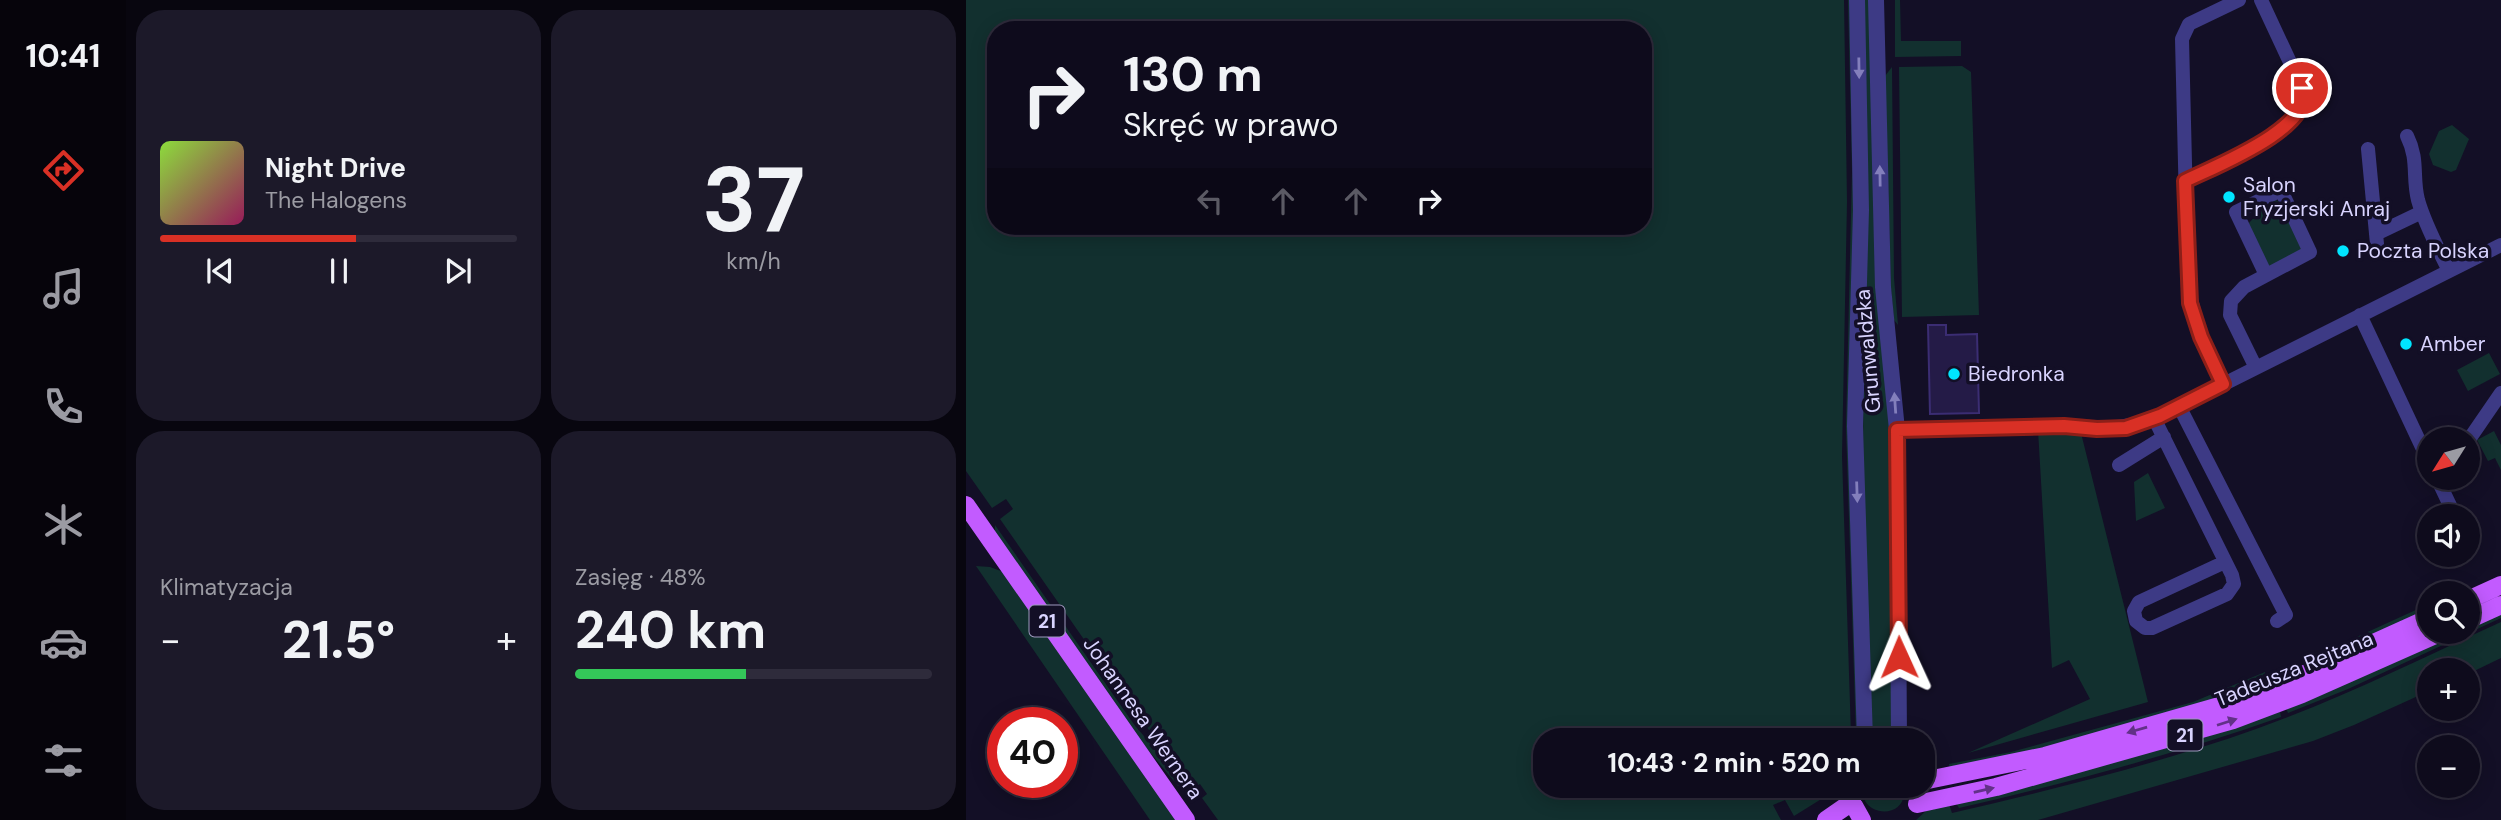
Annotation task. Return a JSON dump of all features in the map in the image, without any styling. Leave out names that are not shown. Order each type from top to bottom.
[{"type":"main road","name":"Johannesa Wernera","points":[[966,505],[1186,820]]},
{"type":"main road","points":[[2480,595],[2501,585]]},
{"type":"main road","points":[[2480,615],[2501,605]]},
{"type":"main road","name":"Tadeusza Rejtana","points":[[1935,779],[2045,756],[2219,706],[2302,675],[2417,623]]},
{"type":"main road","name":"Tadeusza Rejtana","points":[[1935,793],[1996,787],[2233,720],[2302,694],[2417,643]]},
{"type":"main road","points":[[1826,820],[1848,798]]},
{"type":"main road","points":[[1854,798],[1862,820]]},
{"type":"main road","name":"21","points":[[1908,820],[1916,798]]},
{"type":"street","name":"Grunwaldzka","points":[[1857,0],[1861,210],[1855,426],[1865,728]]},
{"type":"street","name":"Grunwaldzka","points":[[1876,0],[1883,287],[1897,430],[1899,728]]},
{"type":"street","points":[[2223,384],[2201,337],[2190,303],[2183,32],[2189,24],[2239,0]]},
{"type":"street","points":[[2185,181],[2278,132],[2292,120],[2305,102],[2302,88],[2261,0]]},
{"type":"street","points":[[2407,136],[2416,158],[2417,193],[2422,212],[2449,271]]},
{"type":"street","points":[[2368,149],[2377,239],[2422,212]]},
{"type":"street","points":[[2256,368],[2230,315],[2229,307],[2235,294],[2310,253],[2281,190],[2236,212],[2266,275]]},
{"type":"street","points":[[1897,430],[2064,426],[2112,429],[2154,418],[2501,245]]},
{"type":"street","points":[[2360,315],[2417,436]]},
{"type":"street","points":[[2478,427],[2501,393]]},
{"type":"street","points":[[2175,409],[2286,615],[2277,621]]},
{"type":"street","points":[[2154,418],[2225,562],[2234,584],[2227,594],[2152,628],[2145,628],[2136,621],[2134,611],[2139,602],[2225,562]]},
{"type":"street","points":[[2119,465],[2164,437]]},
{"type":"green space","points":[[966,0],[1844,0],[1847,202],[1842,456],[1851,728],[1533,728],[1533,798],[1823,798],[1794,816],[1785,800],[1773,805],[1781,820],[1218,820],[1202,798],[1207,794],[1200,784],[1195,787],[1136,714],[1000,519],[1013,509],[1006,499],[992,508],[966,471]]},
{"type":"green space","points":[[1848,0],[1851,0],[1859,728],[1856,728],[1846,427],[1852,172]]},
{"type":"green space","points":[[1864,0],[1870,0],[1890,417],[1893,728],[1872,728],[1863,481]]},
{"type":"green space","points":[[1895,0],[1900,0],[1901,41],[1961,41],[1961,56],[1895,57]]},
{"type":"green space","points":[[1962,66],[1971,72],[1979,315],[1902,317],[1899,67]]},
{"type":"green space","points":[[1892,67],[1894,278],[1898,325],[1894,320],[1891,289],[1885,76]]},
{"type":"green space","points":[[2452,125],[2469,139],[2456,170],[2451,172],[2433,165],[2429,154],[2439,131]]},
{"type":"green space","points":[[2272,199],[2284,203],[2303,248],[2270,269],[2248,224]]},
{"type":"green space","points":[[2489,353],[2500,374],[2468,391],[2457,370]]},
{"type":"green space","points":[[2038,430],[2081,433],[2148,702],[1968,753],[2090,699],[2069,660],[2052,668]]},
{"type":"green space","points":[[2494,431],[2501,445],[2501,470],[2495,458],[2488,461],[2480,446],[2480,438]]},
{"type":"green space","points":[[2148,473],[2165,508],[2136,521],[2134,482]]},
{"type":"green space","points":[[995,525],[1133,723],[1188,789],[1178,786],[1133,732],[995,532]]},
{"type":"green space","points":[[976,566],[990,567],[1006,573],[1178,820],[1150,820],[1078,715],[1078,707],[1073,707]]},
{"type":"green space","points":[[2417,609],[2417,616],[2312,662],[2304,657],[2339,645]]},
{"type":"green space","points":[[2501,612],[2501,618],[2480,628],[2480,622]]},
{"type":"green space","points":[[2501,622],[2501,658],[2480,668],[2480,658],[2423,658],[2453,644],[2480,644],[2480,632]]},
{"type":"green space","points":[[2431,644],[2445,644],[2348,689],[2288,713],[2286,708]]},
{"type":"green space","points":[[2417,661],[2417,696],[2313,741],[2038,820],[1916,820],[1927,810],[1949,804],[1952,813],[2181,754],[2256,729]]},
{"type":"green space","points":[[2265,672],[2268,682],[2231,695],[2005,760],[1950,771],[1949,764],[2011,752],[2193,702]]},
{"type":"green space","points":[[2280,711],[2281,717],[2121,767],[1959,808],[1956,803]]},
{"type":"green space","points":[[1865,798],[1903,798],[1897,807],[1884,811],[1870,807]]},
{"type":"building","name":"Biedronka","points":[[1928,325],[1946,325],[1946,335],[1977,334],[1979,413],[1930,414]]},
{"type":"place","name":"Salon Fryzjerski Anraj","points":[[2229,197]]},
{"type":"place","name":"Poczta Polska","points":[[2343,251]]},
{"type":"place","name":"Amber","points":[[2406,344]]},
{"type":"place","name":"Biedronka","points":[[1954,374]]},
{"type":"route","points":[[1899,657],[1897,430],[2064,426],[2126,428],[2160,416],[2223,384],[2194,320],[2190,303],[2185,181],[2284,128],[2305,102],[2302,88]]}]
